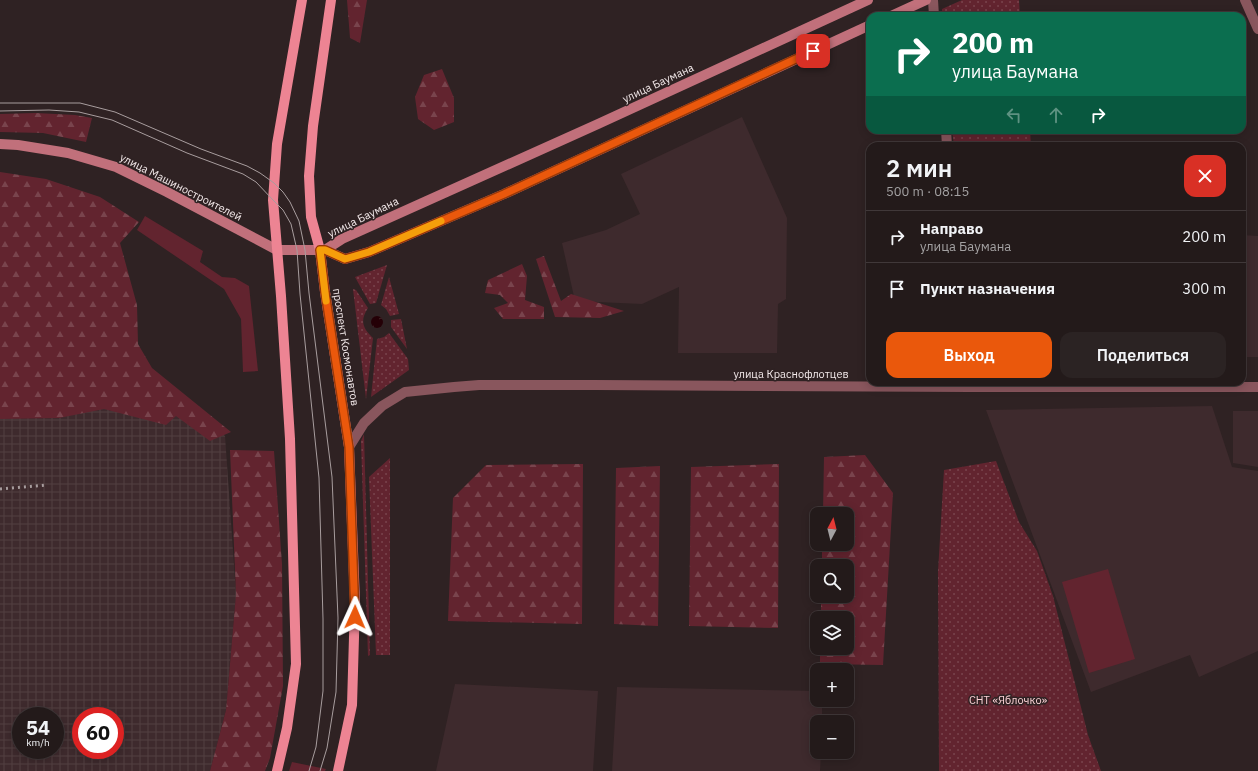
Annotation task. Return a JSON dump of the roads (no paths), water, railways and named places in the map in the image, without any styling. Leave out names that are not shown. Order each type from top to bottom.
[{"type":"main road","points":[[277,771],[287,728],[296,664],[290,439],[273,200],[277,144],[302,0]]},
{"type":"main road","name":"проспект Космонавтов","points":[[331,0],[313,126],[309,176],[311,217],[323,250],[325,292],[349,447],[355,603],[352,705],[338,771]]},
{"type":"main road","name":"улица Баумана","points":[[323,250],[342,238],[606,121],[868,0]]},
{"type":"main road","points":[[900,12],[926,0]]},
{"type":"main road","name":"улица Баумана","points":[[323,250],[345,259],[369,252],[504,194],[866,27]]},
{"type":"main road","name":"улица Машиностроителей","points":[[0,144],[18,145],[68,153],[116,167],[277,250],[323,250]]},
{"type":"street","points":[[932,0],[934,12]]},
{"type":"street","points":[[1245,0],[1258,29]]},
{"type":"street","name":"улица Краснофлотцев","points":[[349,447],[364,423],[382,406],[405,392],[454,386],[866,385]]},
{"type":"street","name":"улица Краснофлотцев","points":[[1114,386],[1258,387]]},
{"type":"water","points":[[375,316],[379,316],[383,322],[379,328],[375,328],[371,324],[371,320]]},
{"type":"tram line","points":[[0,103],[80,103],[115,112],[201,149],[247,166],[274,183],[290,202],[299,221],[305,250],[332,477],[338,618],[336,692],[327,748],[320,771]]},
{"type":"tram line","points":[[0,111],[49,110],[79,112],[112,120],[187,153],[243,174],[256,182],[283,210],[291,224],[297,250],[300,294],[319,478],[323,619],[323,691],[316,747],[309,771]]},
{"type":"railway","points":[[0,489],[47,485]]},
{"type":"park label","name":"СНТ «Яблочко»","points":[[1008,700]]}]
